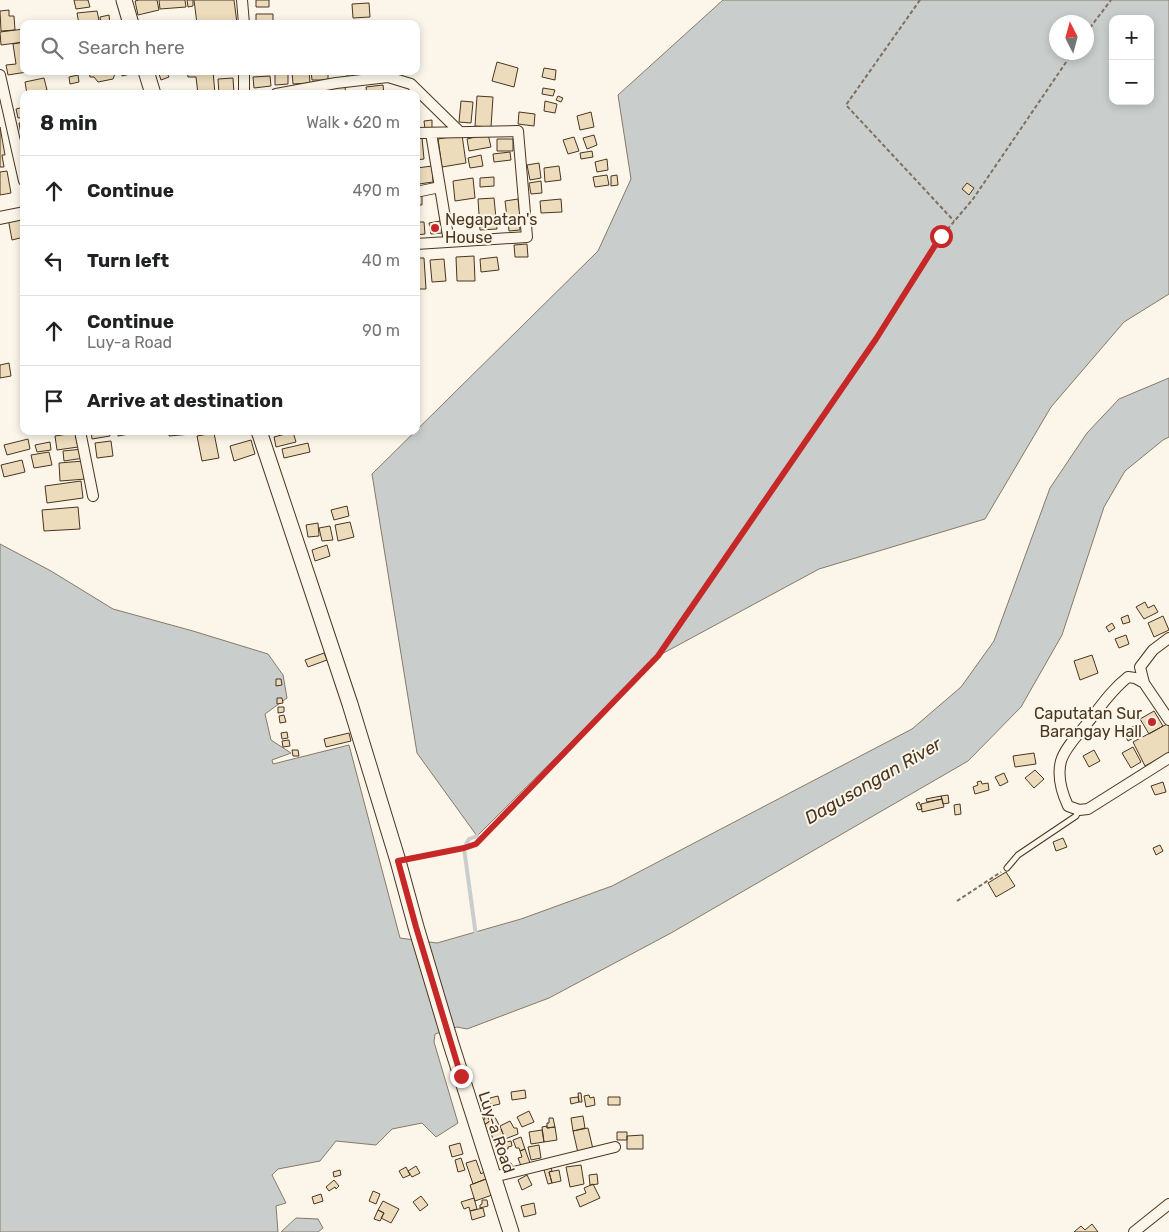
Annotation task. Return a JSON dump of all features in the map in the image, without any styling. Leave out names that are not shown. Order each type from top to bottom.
[{"type":"main road","points":[[124,0],[130,20]]},
{"type":"main road","points":[[147,75],[152,90]]},
{"type":"main road","name":"Luy-a Road","points":[[259,435],[350,704],[451,1044],[511,1232]]},
{"type":"street","points":[[242,0],[244,20]]},
{"type":"street","points":[[0,75],[20,163]]},
{"type":"street","points":[[244,75],[244,90]]},
{"type":"street","points":[[298,90],[388,77],[411,84],[417,90]]},
{"type":"street","points":[[420,93],[460,132]]},
{"type":"street","points":[[420,134],[518,131],[527,237],[420,244]]},
{"type":"street","points":[[431,133],[449,242]]},
{"type":"street","points":[[420,191],[440,187]]},
{"type":"street","points":[[0,218],[20,214]]},
{"type":"street","points":[[81,435],[93,496]]},
{"type":"street","points":[[1169,638],[1153,650],[1140,667],[1116,686],[1072,741],[1062,761],[1060,776],[1063,794],[1068,806],[1079,810],[1088,809],[1169,758]]},
{"type":"street","points":[[1140,667],[1144,682],[1169,720]]},
{"type":"street","points":[[1128,677],[1144,682]]},
{"type":"street","points":[[493,1177],[614,1146]]},
{"type":"street","points":[[1134,1232],[1169,1204]]},
{"type":"lane","points":[[1007,868],[1018,855],[1076,816],[1079,810]]},
{"type":"path","points":[[920,0],[846,105],[954,221]]},
{"type":"path","points":[[1094,22],[1111,0]]},
{"type":"path","points":[[398,861],[476,844],[658,656],[876,339],[941,236],[973,199],[1068,60]]},
{"type":"path","points":[[957,901],[1007,868]]},
{"type":"water","points":[[723,0],[1169,0],[1169,294],[1124,322],[1051,407],[985,519],[819,569],[658,656],[477,836],[417,753],[372,474],[412,435],[420,435],[420,427],[598,251],[631,179],[618,95]]},
{"type":"water","name":"Dagusongan River","points":[[1169,378],[1169,437],[1125,471],[1104,507],[1062,635],[1021,707],[968,761],[671,933],[549,998],[467,1029],[457,1027],[435,1034],[434,1042],[458,1123],[436,1137],[422,1123],[392,1129],[376,1145],[336,1141],[320,1161],[278,1169],[272,1175],[286,1203],[276,1206],[278,1232],[0,1232],[0,544],[51,571],[113,609],[268,654],[283,675],[287,698],[265,714],[271,740],[291,753],[272,760],[273,764],[349,745],[400,938],[437,943],[521,919],[612,886],[912,729],[961,687],[994,641],[1050,488],[1087,433],[1119,399]]},
{"type":"water","points":[[296,1218],[318,1219],[323,1228],[318,1232],[281,1232]]},
{"type":"building","points":[[74,0],[88,0],[90,7],[76,9]]},
{"type":"building","points":[[157,0],[159,10],[138,15],[135,1]]},
{"type":"building","points":[[159,0],[185,0],[186,7],[160,9]]},
{"type":"building","points":[[187,0],[193,0],[193,6],[188,7]]},
{"type":"building","points":[[194,0],[234,0],[237,20],[196,20]]},
{"type":"building","points":[[256,0],[269,0],[269,7],[256,7]]},
{"type":"building","points":[[369,3],[370,17],[353,18],[352,4]]},
{"type":"building","points":[[9,10],[9,16],[14,16],[15,30],[1,31],[0,11]]},
{"type":"building","points":[[97,11],[99,20],[78,20],[77,13]]},
{"type":"building","points":[[256,14],[273,14],[273,20],[256,20]]},
{"type":"building","points":[[109,15],[110,20],[100,20],[100,17]]},
{"type":"building","points":[[20,30],[20,43],[1,45],[0,32]]},
{"type":"building","points":[[20,43],[20,73],[8,75],[6,65],[16,64],[13,44]]},
{"type":"building","points":[[497,62],[518,68],[514,87],[492,81]]},
{"type":"building","points":[[544,68],[556,70],[555,80],[542,77]]},
{"type":"building","points":[[78,75],[79,82],[70,84],[69,77]]},
{"type":"building","points":[[90,75],[114,75],[113,79],[98,82],[94,77],[90,77]]},
{"type":"building","points":[[159,75],[168,75],[169,77],[161,80]]},
{"type":"building","points":[[188,75],[213,75],[215,90],[198,90],[196,77],[188,77]]},
{"type":"building","points":[[275,75],[288,75],[288,84],[275,85]]},
{"type":"building","points":[[292,75],[309,75],[310,83],[293,84]]},
{"type":"building","points":[[311,75],[328,75],[328,80],[312,80]]},
{"type":"building","points":[[270,76],[271,86],[254,88],[253,77]]},
{"type":"building","points":[[44,78],[47,90],[26,90],[25,82]]},
{"type":"building","points":[[233,78],[234,90],[219,90],[218,79]]},
{"type":"building","points":[[383,85],[384,90],[366,90],[366,87]]},
{"type":"building","points":[[345,87],[345,90],[330,90],[330,88]]},
{"type":"building","points":[[543,88],[555,90],[553,96],[542,94]]},
{"type":"building","points":[[477,96],[493,97],[491,127],[475,126]]},
{"type":"building","points":[[558,96],[563,98],[561,102],[556,100]]},
{"type":"building","points":[[461,101],[473,102],[471,123],[459,122]]},
{"type":"building","points":[[545,101],[557,104],[555,113],[544,111]]},
{"type":"building","points":[[20,108],[20,118],[18,118],[16,109]]},
{"type":"building","points":[[519,112],[535,114],[534,126],[518,124]]},
{"type":"building","points":[[591,112],[594,127],[580,130],[577,116]]},
{"type":"building","points":[[432,120],[432,129],[425,129],[424,121]]},
{"type":"building","points":[[0,127],[5,155],[2,155],[4,167],[0,167]]},
{"type":"building","points":[[488,134],[491,147],[469,151],[467,139]]},
{"type":"building","points":[[462,135],[466,163],[442,167],[438,139]]},
{"type":"building","points":[[594,135],[597,145],[587,149],[583,138]]},
{"type":"building","points":[[574,137],[579,151],[568,154],[563,140]]},
{"type":"building","points":[[420,138],[422,138],[424,159],[420,160]]},
{"type":"building","points":[[497,139],[513,139],[513,151],[497,151]]},
{"type":"building","points":[[592,151],[593,157],[581,159],[580,153]]},
{"type":"building","points":[[510,152],[511,160],[494,162],[493,154]]},
{"type":"building","points":[[481,155],[483,166],[470,168],[468,158]]},
{"type":"building","points":[[607,159],[608,170],[597,172],[595,162]]},
{"type":"building","points":[[539,163],[541,178],[530,180],[527,165]]},
{"type":"building","points":[[432,166],[433,182],[420,184],[420,168]]},
{"type":"building","points":[[559,166],[561,180],[545,182],[544,168]]},
{"type":"building","points":[[7,171],[11,193],[0,195],[0,172]]},
{"type":"building","points":[[607,175],[609,185],[595,187],[593,177]]},
{"type":"building","points":[[617,175],[618,185],[611,186],[611,176]]},
{"type":"building","points":[[494,177],[494,186],[480,187],[480,178]]},
{"type":"building","points":[[473,178],[475,198],[455,201],[453,181]]},
{"type":"building","points":[[541,181],[542,193],[531,194],[529,183]]},
{"type":"building","points":[[967,183],[974,188],[969,195],[962,189]]},
{"type":"building","points":[[420,195],[422,195],[422,205],[420,205]]},
{"type":"building","points":[[494,198],[497,229],[480,230],[478,199]]},
{"type":"building","points":[[518,199],[520,216],[507,217],[505,201]]},
{"type":"building","points":[[561,199],[562,212],[541,213],[540,201]]},
{"type":"building","points":[[20,216],[20,238],[12,240],[8,218]]},
{"type":"building","points":[[519,220],[520,230],[509,231],[508,221]]},
{"type":"building","name":"Negapatan's House","points":[[440,221],[442,233],[431,234],[429,223]]},
{"type":"building","points":[[420,222],[424,222],[425,234],[420,235]]},
{"type":"building","points":[[527,244],[528,257],[515,257],[514,245]]},
{"type":"building","points":[[474,256],[475,281],[457,281],[456,257]]},
{"type":"building","points":[[497,257],[499,270],[481,272],[480,259]]},
{"type":"building","points":[[420,258],[424,258],[426,289],[420,289]]},
{"type":"building","points":[[444,259],[446,281],[432,282],[430,260]]},
{"type":"building","points":[[9,363],[11,376],[0,378],[0,365]]},
{"type":"building","points":[[75,435],[78,447],[57,450],[55,436]]},
{"type":"building","points":[[92,435],[110,436],[92,439]]},
{"type":"building","points":[[214,435],[219,458],[202,461],[197,436]]},
{"type":"building","points":[[294,435],[296,442],[276,447],[274,437]]},
{"type":"building","points":[[28,439],[30,449],[7,455],[4,445]]},
{"type":"building","points":[[251,440],[255,454],[234,461],[230,446]]},
{"type":"building","points":[[111,441],[113,456],[97,458],[95,443]]},
{"type":"building","points":[[50,442],[51,450],[37,452],[35,445]]},
{"type":"building","points":[[308,443],[310,452],[284,458],[282,449]]},
{"type":"building","points":[[83,449],[84,458],[64,461],[63,451]]},
{"type":"building","points":[[49,452],[52,465],[34,468],[31,455]]},
{"type":"building","points":[[22,460],[25,472],[4,477],[1,465]]},
{"type":"building","points":[[84,461],[86,479],[60,481],[59,463]]},
{"type":"building","points":[[81,481],[83,498],[47,503],[45,486]]},
{"type":"building","points":[[347,506],[349,516],[334,520],[331,510]]},
{"type":"building","points":[[78,507],[80,529],[44,531],[42,510]]},
{"type":"building","points":[[350,522],[354,537],[338,541],[335,525]]},
{"type":"building","points":[[318,523],[319,536],[308,537],[306,525]]},
{"type":"building","points":[[330,526],[333,540],[322,541],[319,528]]},
{"type":"building","points":[[327,545],[330,556],[315,561],[312,550]]},
{"type":"building","points":[[1145,602],[1148,608],[1154,605],[1158,612],[1144,619],[1136,607]]},
{"type":"building","points":[[1128,615],[1130,622],[1123,624],[1121,618]]},
{"type":"building","points":[[1163,616],[1169,630],[1154,637],[1148,623]]},
{"type":"building","points":[[1112,623],[1115,628],[1109,632],[1106,627]]},
{"type":"building","points":[[1126,635],[1129,644],[1119,648],[1115,639]]},
{"type":"building","points":[[324,653],[327,660],[308,667],[305,660]]},
{"type":"building","points":[[1092,655],[1098,673],[1080,680],[1074,661]]},
{"type":"building","points":[[276,679],[281,679],[282,685],[276,686]]},
{"type":"building","points":[[277,698],[282,698],[283,703],[277,704]]},
{"type":"building","points":[[278,707],[284,707],[284,712],[278,713]]},
{"type":"building","name":"Caputatan Sur Barangay Hall","points":[[1154,711],[1163,726],[1149,734],[1140,719]]},
{"type":"building","points":[[284,715],[286,722],[280,723],[279,716]]},
{"type":"building","points":[[1169,723],[1169,753],[1145,766],[1133,742]]},
{"type":"building","points":[[1134,726],[1139,735],[1128,741],[1123,731]]},
{"type":"building","points":[[287,732],[288,738],[282,739],[281,733]]},
{"type":"building","points":[[349,733],[351,741],[326,747],[324,739]]},
{"type":"building","points":[[289,740],[290,746],[283,747],[282,741]]},
{"type":"building","points":[[1133,747],[1141,762],[1131,768],[1122,753]]},
{"type":"building","points":[[292,750],[298,750],[299,756],[293,756]]},
{"type":"building","points":[[1094,750],[1100,761],[1089,767],[1083,756]]},
{"type":"building","points":[[1034,753],[1036,764],[1015,767],[1013,756]]},
{"type":"building","points":[[1035,770],[1044,779],[1034,788],[1025,778]]},
{"type":"building","points":[[1004,773],[1008,782],[1000,786],[995,777]]},
{"type":"building","points":[[981,781],[982,784],[988,783],[989,790],[975,794],[973,787],[978,785],[977,782]]},
{"type":"building","points":[[1163,782],[1166,792],[1155,795],[1151,786]]},
{"type":"building","points":[[948,795],[949,803],[943,804],[941,796]]},
{"type":"building","points":[[941,796],[942,799],[927,802],[926,799]]},
{"type":"building","points":[[942,799],[944,807],[922,812],[921,804]]},
{"type":"building","points":[[919,802],[922,809],[918,810],[916,804]]},
{"type":"building","points":[[960,804],[961,814],[955,815],[954,805]]},
{"type":"building","points":[[1063,838],[1067,847],[1056,851],[1053,842]]},
{"type":"building","points":[[1160,845],[1163,851],[1156,855],[1153,848]]},
{"type":"building","points":[[1006,872],[1015,886],[996,897],[988,883]]},
{"type":"building","points":[[525,1090],[526,1098],[512,1100],[511,1092]]},
{"type":"building","points":[[578,1093],[581,1093],[582,1102],[579,1102]]},
{"type":"building","points":[[589,1095],[590,1098],[594,1097],[595,1105],[586,1107],[584,1096]]},
{"type":"building","points":[[498,1096],[500,1104],[491,1106],[490,1098]]},
{"type":"building","points":[[578,1097],[579,1102],[571,1104],[570,1098]]},
{"type":"building","points":[[608,1097],[620,1097],[620,1105],[608,1105]]},
{"type":"building","points":[[529,1111],[534,1122],[522,1127],[517,1117]]},
{"type":"building","points":[[489,1115],[490,1121],[484,1125],[482,1120],[485,1119],[484,1116]]},
{"type":"building","points":[[494,1115],[499,1125],[487,1131],[484,1125],[490,1121],[488,1118]]},
{"type":"building","points":[[583,1116],[585,1128],[573,1131],[571,1118]]},
{"type":"building","points":[[549,1118],[553,1118],[555,1127],[547,1128]]},
{"type":"building","points":[[510,1121],[514,1128],[517,1128],[518,1134],[505,1139],[500,1126]]},
{"type":"building","points":[[547,1126],[547,1128],[555,1127],[557,1140],[544,1142],[542,1127]]},
{"type":"building","points":[[588,1128],[593,1149],[578,1153],[573,1131]]},
{"type":"building","points":[[501,1129],[504,1136],[497,1139],[498,1141],[495,1143],[491,1134]]},
{"type":"building","points":[[542,1130],[544,1142],[531,1144],[529,1132]]},
{"type":"building","points":[[617,1132],[627,1132],[627,1140],[617,1140]]},
{"type":"building","points":[[643,1135],[643,1149],[627,1149],[627,1136]]},
{"type":"building","points":[[521,1137],[525,1149],[520,1151],[519,1148],[516,1148],[513,1140]]},
{"type":"building","points":[[511,1141],[512,1146],[503,1151],[501,1143]]},
{"type":"building","points":[[460,1143],[463,1154],[452,1157],[449,1146]]},
{"type":"building","points":[[539,1145],[541,1158],[531,1160],[528,1147]]},
{"type":"building","points":[[525,1149],[530,1163],[521,1166],[518,1158],[522,1157],[520,1151]]},
{"type":"building","points":[[461,1158],[465,1170],[458,1172],[455,1160]]},
{"type":"building","points":[[476,1160],[481,1174],[484,1172],[486,1179],[473,1184],[466,1163]]},
{"type":"building","points":[[511,1163],[513,1167],[506,1170],[504,1166]]},
{"type":"building","points":[[581,1165],[584,1184],[570,1187],[566,1167]]},
{"type":"building","points":[[416,1166],[420,1173],[412,1177],[408,1171]]},
{"type":"building","points":[[406,1167],[410,1175],[403,1178],[399,1171]]},
{"type":"building","points":[[551,1167],[552,1171],[549,1172],[552,1183],[548,1184],[544,1170]]},
{"type":"building","points":[[340,1170],[341,1175],[334,1177],[333,1172]]},
{"type":"building","points":[[559,1170],[561,1181],[552,1183],[549,1172]]},
{"type":"building","points":[[597,1174],[598,1184],[590,1185],[589,1175]]},
{"type":"building","points":[[527,1175],[532,1185],[522,1190],[518,1180]]},
{"type":"building","points":[[486,1179],[492,1195],[475,1201],[470,1185]]},
{"type":"building","points":[[334,1180],[339,1186],[329,1191],[326,1187]]},
{"type":"building","points":[[593,1184],[600,1198],[580,1207],[576,1197],[586,1193],[584,1188]]},
{"type":"building","points":[[373,1191],[380,1194],[376,1204],[369,1201]]},
{"type":"building","points":[[321,1194],[323,1201],[314,1204],[312,1197]]},
{"type":"building","points":[[421,1196],[428,1205],[420,1211],[413,1202]]},
{"type":"building","points":[[474,1198],[477,1209],[470,1211],[469,1207],[464,1209],[461,1202]]},
{"type":"building","points":[[482,1200],[487,1200],[488,1206],[480,1208]]},
{"type":"building","points":[[383,1201],[399,1209],[391,1223],[381,1218],[384,1213],[378,1210]]},
{"type":"building","points":[[534,1203],[536,1214],[524,1217],[521,1206]]},
{"type":"building","points":[[483,1208],[485,1216],[472,1220],[470,1211]]},
{"type":"building","points":[[378,1210],[384,1213],[380,1221],[374,1219]]},
{"type":"building","points":[[1092,1224],[1098,1232],[1074,1232],[1081,1226],[1085,1230]]},
{"type":"waterway","points":[[476,936],[464,848],[469,839],[477,836]]},
{"type":"place","name":"Negapatan's House","points":[[435,228]]},
{"type":"place","name":"Caputatan Sur Barangay Hall","points":[[1152,722]]},
{"type":"route","points":[[461,1076],[398,861],[476,844],[658,656],[876,339],[941,236]]}]
